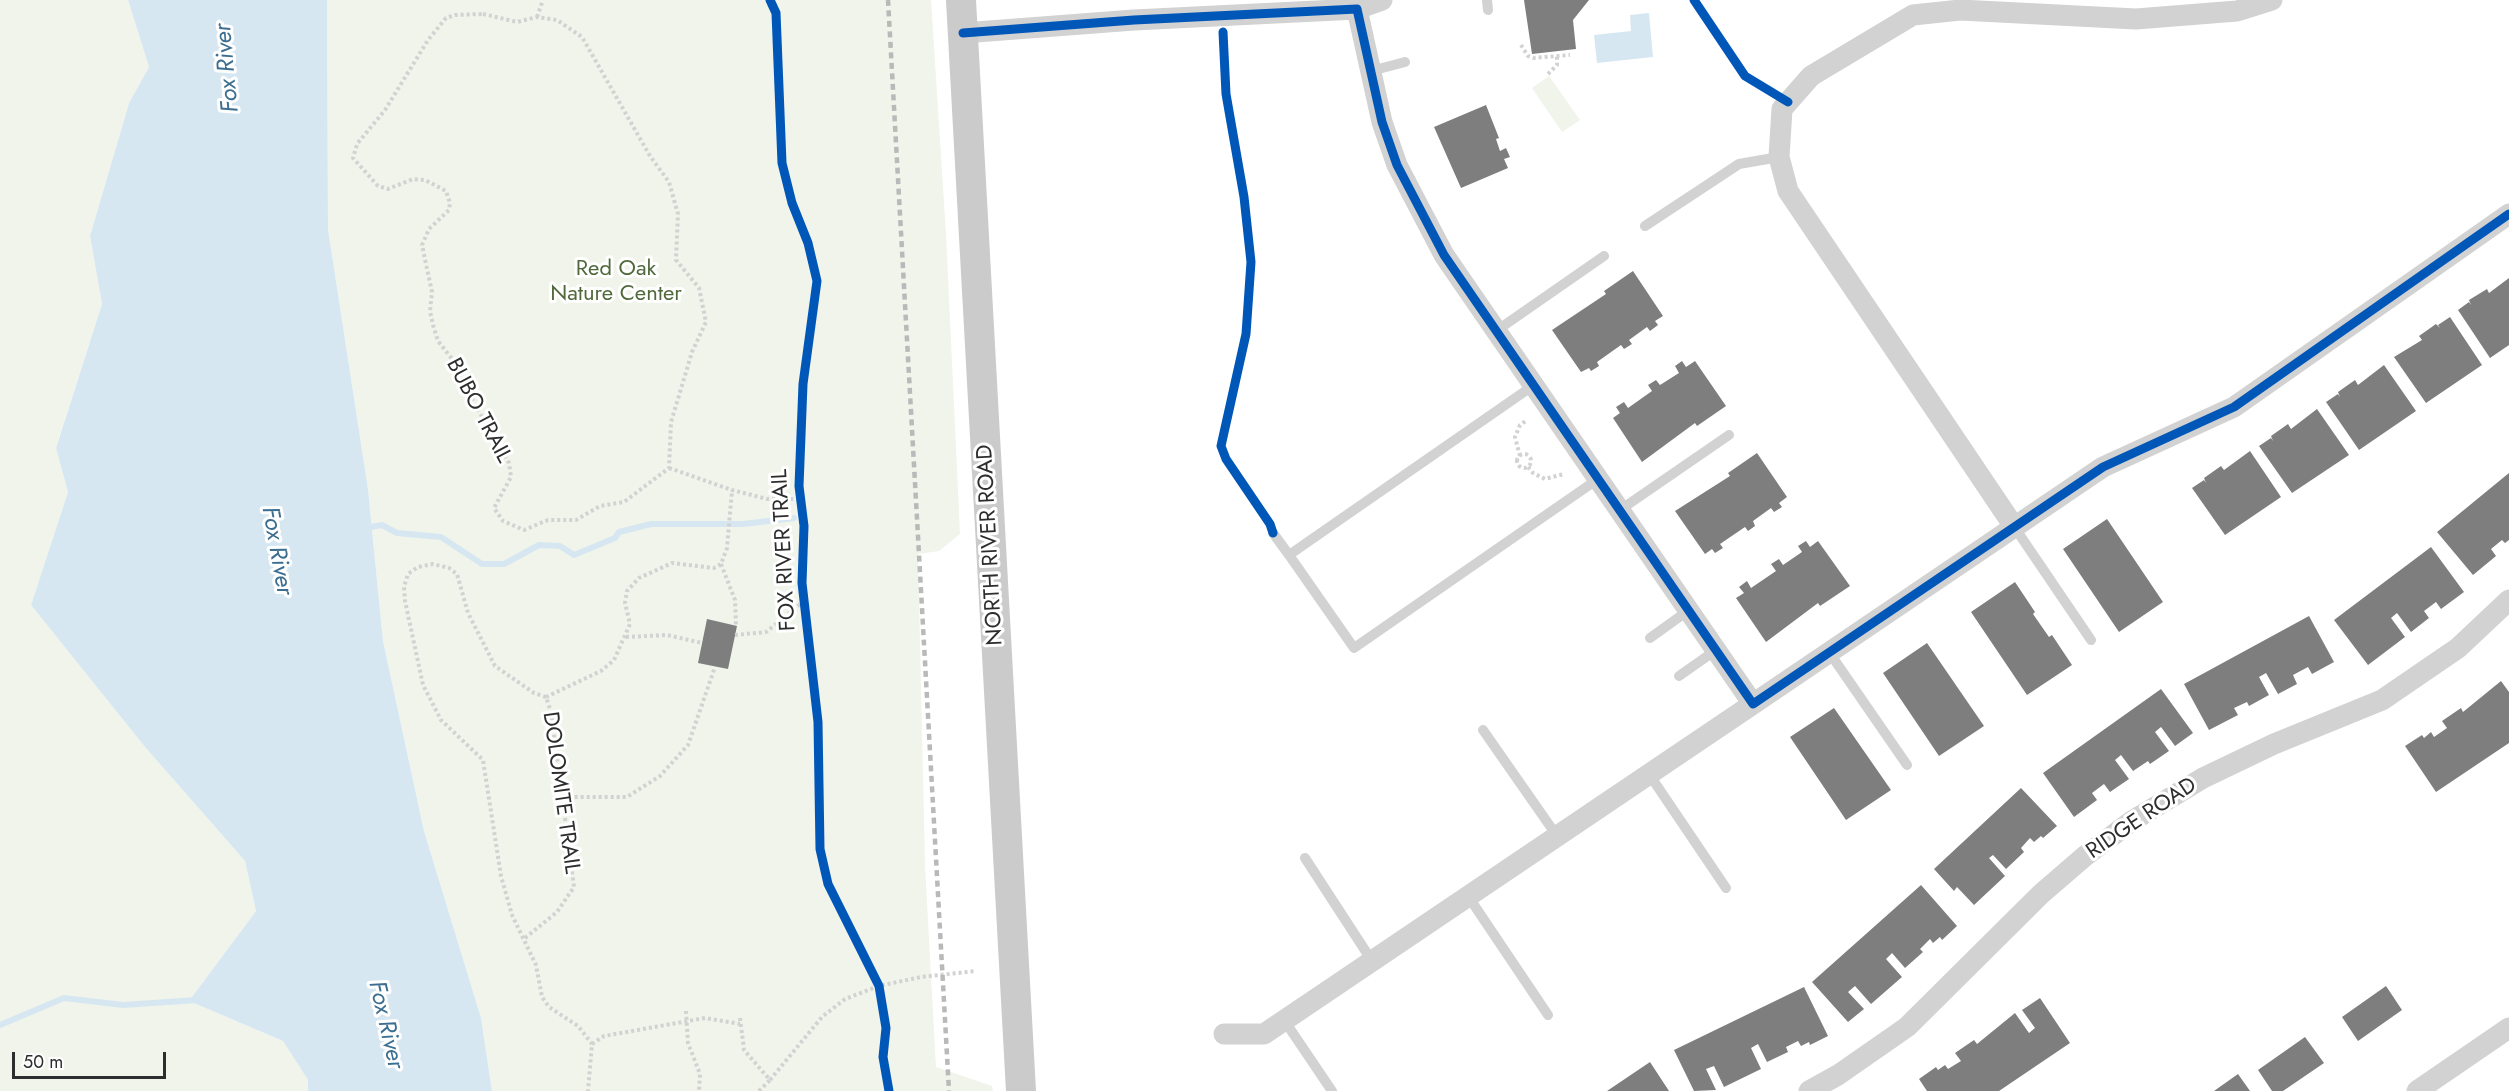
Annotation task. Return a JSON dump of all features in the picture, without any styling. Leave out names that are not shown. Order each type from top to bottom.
[{"type":"main road","name":"NORTH RIVER ROAD","points":[[961,0],[1021,1091]]},
{"type":"street","points":[[963,33],[1357,9],[1382,0]]},
{"type":"street","points":[[2015,528],[1788,190],[1779,157],[1782,109],[1811,76],[1913,15],[1960,10],[2136,19],[2237,11],[2272,0]]},
{"type":"street","points":[[1357,9],[1382,122],[1397,165],[1418,210],[1444,255],[1753,704]]},
{"type":"street","points":[[1224,1034],[1264,1034],[2103,467],[2234,407],[2509,214]]},
{"type":"street","name":"RIDGE ROAD","points":[[1809,1091],[1847,1070],[1907,1027],[2041,894],[2085,856],[2132,821],[2203,778],[2274,744],[2382,700],[2458,648],[2509,600]]},
{"type":"street","points":[[2417,1091],[2509,1028]]},
{"type":"lane","points":[[1371,71],[1405,62]]},
{"type":"lane","points":[[1645,226],[1739,164],[1779,157]]},
{"type":"lane","points":[[1496,331],[1604,256]]},
{"type":"lane","points":[[1289,555],[1534,385]]},
{"type":"lane","points":[[1620,510],[1729,435]]},
{"type":"lane","points":[[1273,533],[1354,648],[1598,479]]},
{"type":"lane","points":[[2015,528],[2091,640]]},
{"type":"lane","points":[[1650,638],[1689,610]]},
{"type":"lane","points":[[1679,676],[1716,650]]},
{"type":"lane","points":[[1829,652],[1907,765]]},
{"type":"lane","points":[[1483,730],[1557,836]]},
{"type":"lane","points":[[1649,774],[1726,888]]},
{"type":"lane","points":[[1305,858],[1372,961]]},
{"type":"lane","points":[[1468,896],[1548,1015]]},
{"type":"lane","points":[[1284,1020],[1332,1091]]},
{"type":"path","points":[[537,16],[543,0]]},
{"type":"path","points":[[1521,45],[1528,56],[1570,55]]},
{"type":"path","points":[[1548,75],[1557,64],[1557,56]]},
{"type":"path","points":[[1527,420],[1520,425],[1515,437],[1520,456],[1518,465],[1528,467],[1545,479],[1564,474]]},
{"type":"path","points":[[1520,456],[1530,457],[1531,462],[1528,467]]},
{"type":"path","points":[[669,468],[732,490],[767,499],[801,503]]},
{"type":"path","points":[[546,697],[601,671],[614,660],[630,624],[625,603],[627,591],[639,578],[672,563],[714,568],[721,564],[727,548],[732,490]]},
{"type":"path","points":[[721,564],[735,600],[736,626]]},
{"type":"path","points":[[735,635],[766,632],[803,597]]},
{"type":"path","points":[[626,637],[667,635],[702,643]]},
{"type":"path","points":[[562,800],[576,797],[627,797],[660,776],[688,745],[715,667]]},
{"type":"path","points":[[525,938],[536,965],[542,997],[549,1007],[578,1026],[592,1044],[588,1091]]},
{"type":"path","points":[[762,1090],[829,1010],[854,995],[878,982],[976,972]]},
{"type":"path","points":[[878,982],[882,996]]},
{"type":"path","points":[[686,1011],[687,1043],[700,1074],[699,1090]]},
{"type":"path","points":[[592,1044],[604,1036],[712,1018],[740,1024]]},
{"type":"path","points":[[740,1018],[740,1042],[748,1057],[770,1080]]},
{"type":"green space","points":[[0,0],[128,0],[149,67],[129,103],[90,236],[102,304],[56,447],[68,492],[31,605],[145,747],[245,861],[256,911],[189,1001],[283,1041],[308,1080],[308,1091],[0,1091]]},
{"type":"green space","name":"Red Oak Nature Center","points":[[327,0],[931,0],[946,234],[960,534],[939,551],[918,554],[925,866],[936,1067],[992,1086],[993,1091],[492,1091],[481,1018],[424,831],[383,641],[368,489],[328,229]]},
{"type":"green space","points":[[1549,76],[1580,120],[1562,132],[1532,88]]},
{"type":"water","name":"Fox River","points":[[128,0],[327,0],[328,229],[368,489],[383,641],[424,831],[481,1018],[492,1091],[308,1091],[308,1080],[283,1041],[189,1001],[256,911],[245,861],[145,747],[31,605],[68,492],[56,448],[102,304],[90,236],[129,103],[149,67]]},
{"type":"water","points":[[1649,13],[1653,57],[1597,63],[1594,35],[1631,31],[1630,15]]},
{"type":"building","points":[[1524,0],[1589,0],[1573,20],[1576,49],[1532,54]]},
{"type":"building","points":[[1486,105],[1499,138],[1496,139],[1500,151],[1506,148],[1510,157],[1504,159],[1508,168],[1461,188],[1434,127]]},
{"type":"building","points":[[1633,271],[1663,316],[1655,321],[1658,325],[1650,331],[1647,327],[1629,340],[1632,344],[1624,349],[1621,345],[1597,362],[1599,366],[1591,371],[1589,368],[1581,372],[1552,330],[1606,294],[1604,291]]},
{"type":"building","points":[[2509,278],[2509,345],[2490,358],[2458,310],[2469,302],[2471,305],[2469,300],[2487,289],[2489,293]]},
{"type":"building","points":[[2450,317],[2482,365],[2426,403],[2394,357],[2422,340],[2419,336],[2436,324],[2440,328],[2438,325]]},
{"type":"building","points":[[1682,361],[1686,367],[1695,361],[1726,406],[1697,426],[1695,423],[1642,462],[1613,418],[1620,413],[1616,407],[1624,402],[1628,408],[1652,391],[1648,385],[1656,380],[1660,385],[1679,373],[1675,366]]},
{"type":"building","points":[[2384,365],[2416,411],[2359,450],[2326,402],[2338,394],[2340,397],[2338,392],[2355,380],[2358,385]]},
{"type":"building","points":[[2317,409],[2349,455],[2292,493],[2259,446],[2271,438],[2273,441],[2271,436],[2288,424],[2291,429]]},
{"type":"building","points":[[2250,451],[2281,497],[2225,535],[2192,488],[2204,480],[2206,483],[2204,478],[2221,466],[2224,470]]},
{"type":"building","points":[[1757,453],[1787,497],[1779,503],[1782,507],[1774,512],[1771,508],[1753,521],[1755,526],[1748,531],[1745,527],[1720,544],[1723,548],[1715,553],[1712,549],[1705,554],[1675,511],[1730,476],[1728,473]]},
{"type":"building","points":[[2509,473],[2509,540],[2505,543],[2502,540],[2491,549],[2496,556],[2473,575],[2437,532]]},
{"type":"building","points":[[2107,519],[2163,602],[2119,632],[2063,549]]},
{"type":"building","points":[[1806,541],[1810,547],[1818,541],[1850,586],[1820,606],[1818,603],[1766,642],[1736,598],[1744,593],[1739,587],[1747,581],[1751,588],[1776,571],[1771,564],[1779,559],[1783,565],[1802,552],[1798,546]]},
{"type":"building","points":[[2431,547],[2464,592],[2441,609],[2436,602],[2424,611],[2429,618],[2411,632],[2397,613],[2391,618],[2405,637],[2368,665],[2334,620]]},
{"type":"building","points":[[2015,582],[2035,612],[2033,614],[2049,637],[2052,635],[2072,665],[2027,695],[1971,612]]},
{"type":"building","points":[[2309,616],[2334,662],[2312,674],[2308,667],[2293,675],[2297,684],[2278,694],[2266,673],[2259,677],[2269,695],[2249,706],[2247,702],[2234,708],[2238,715],[2209,730],[2184,684]]},
{"type":"building","points":[[707,619],[737,626],[728,669],[698,663]]},
{"type":"building","points":[[1927,643],[1984,726],[1939,756],[1883,673]]},
{"type":"building","points":[[2501,681],[2509,692],[2509,743],[2436,792],[2405,746],[2422,735],[2424,738],[2431,732],[2434,737],[2447,728],[2442,721],[2461,708],[2463,712]]},
{"type":"building","points":[[2161,689],[2193,733],[2175,746],[2161,727],[2155,732],[2169,751],[2150,764],[2148,761],[2133,771],[2121,755],[2115,760],[2129,779],[2110,792],[2104,784],[2092,793],[2097,800],[2074,817],[2043,773]]},
{"type":"building","points":[[1834,708],[1891,790],[1846,820],[1790,737]]},
{"type":"building","points":[[2021,788],[2057,826],[2043,838],[2041,836],[2034,842],[2030,838],[2021,848],[2024,852],[2006,869],[1993,855],[1989,858],[2005,876],[1974,905],[1957,887],[1954,891],[1934,869]]},
{"type":"building","points":[[1921,885],[1957,926],[1942,940],[1940,937],[1933,943],[1930,939],[1920,949],[1923,952],[1905,968],[1892,953],[1886,959],[1902,977],[1871,1004],[1855,986],[1848,992],[1864,1009],[1848,1022],[1812,982]]},
{"type":"building","points":[[2386,986],[2402,1010],[2358,1041],[2342,1017]]},
{"type":"building","points":[[1804,987],[1828,1036],[1810,1045],[1809,1042],[1801,1046],[1798,1041],[1786,1047],[1788,1052],[1767,1062],[1758,1044],[1751,1048],[1761,1069],[1724,1087],[1714,1066],[1706,1069],[1716,1090],[1694,1091],[1674,1050]]},
{"type":"building","points":[[2040,998],[2070,1043],[1999,1091],[1927,1091],[1919,1079],[1936,1067],[1938,1070],[1945,1065],[1948,1069],[1961,1061],[1955,1053],[1974,1040],[1977,1044],[2015,1013],[2029,1033],[2035,1028],[2022,1010]]},
{"type":"building","points":[[2305,1037],[2324,1063],[2283,1091],[2272,1091],[2258,1070]]},
{"type":"building","points":[[1650,1062],[1669,1091],[1607,1091]]},
{"type":"building","points":[[2238,1074],[2250,1091],[2214,1091]]},
{"type":"waterway","points":[[371,527],[382,525],[397,533],[441,537],[482,564],[504,564],[539,545],[560,546],[574,555],[615,538],[619,532],[651,524],[743,524],[794,518]]},
{"type":"waterway","points":[[0,1025],[64,998],[123,1005],[197,1000]]},
{"type":"railway","points":[[888,0],[949,1091]]},
{"type":"cycle path","name":"FOX RIVER TRAIL","points":[[770,0],[776,13],[782,163],[792,203],[808,243],[817,281],[803,384],[799,486],[804,526],[802,583],[818,722],[820,849],[828,884],[879,986],[886,1028],[883,1057],[889,1091]]},
{"type":"cycle path","points":[[1694,0],[1745,76],[1788,102]]},
{"type":"cycle path","points":[[963,33],[1134,20],[1357,9],[1382,122],[1397,165],[1444,255],[1753,704],[2103,467],[2234,407],[2509,214]]},
{"type":"cycle path","points":[[1223,32],[1226,94],[1244,197],[1251,262],[1246,334],[1221,446],[1226,459],[1270,524],[1273,533]]}]
